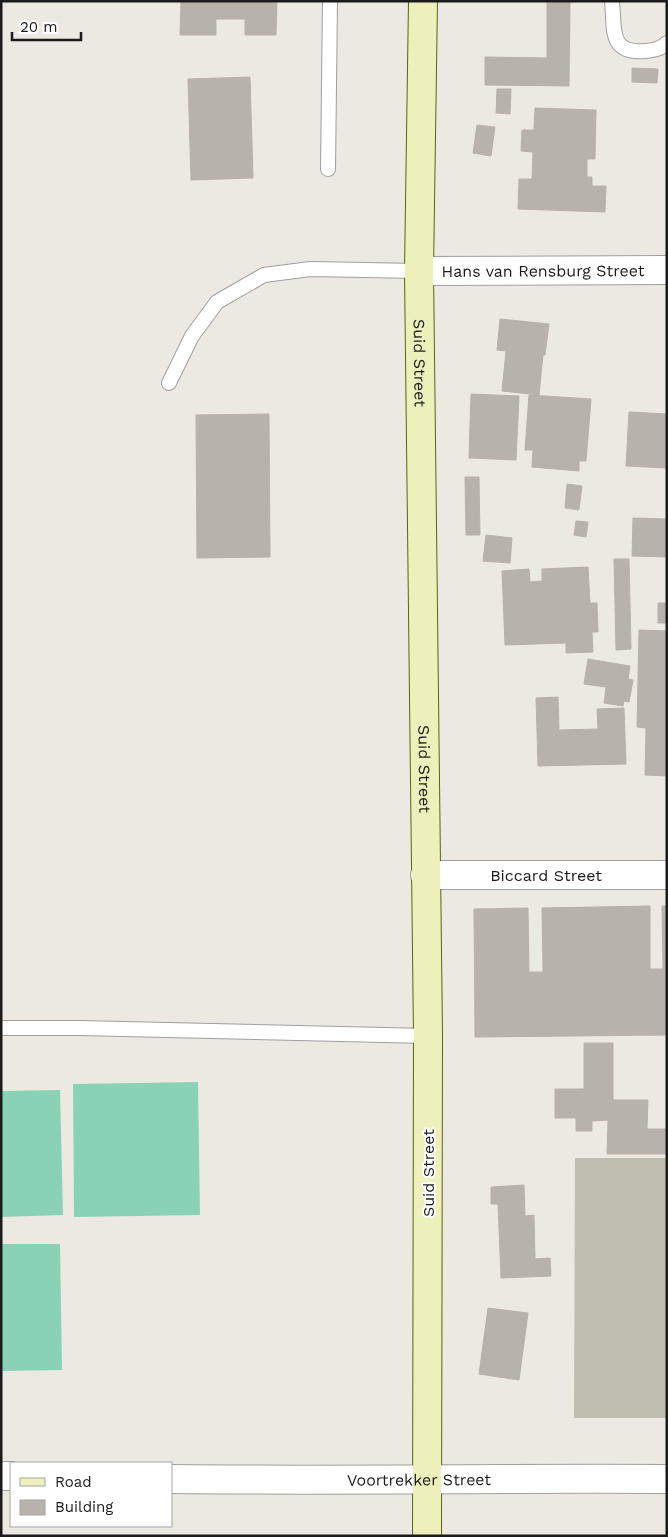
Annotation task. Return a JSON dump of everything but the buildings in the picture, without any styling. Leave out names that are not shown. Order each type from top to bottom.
[{"type":"street","name":"Suid Street","points":[[423,1],[419,271],[428,1036],[426,1536]]},
{"type":"street","name":"Hans van Rensburg Street","points":[[419,271],[667,270]]},
{"type":"street","name":"Biccard Street","points":[[425,876],[667,875]]},
{"type":"street","name":"Voortrekker Street","points":[[172,1478],[313,1481],[427,1478],[667,1479]]},
{"type":"lane","points":[[328,170],[330,1]]},
{"type":"lane","points":[[612,1],[616,41],[620,47],[631,51],[646,50],[662,48],[667,43]]},
{"type":"lane","points":[[169,383],[192,336],[217,302],[264,275],[310,269],[419,271]]},
{"type":"lane","points":[[1,1028],[98,1028],[428,1036]]},
{"type":"shaded area","points":[[575,1158],[667,1158],[667,1418],[574,1418]]},
{"type":"green space","points":[[198,1082],[200,1215],[74,1217],[73,1084]]},
{"type":"green space","points":[[60,1090],[63,1215],[1,1217],[1,1091]]},
{"type":"green space","points":[[1,1244],[60,1244],[62,1370],[1,1371]]}]
